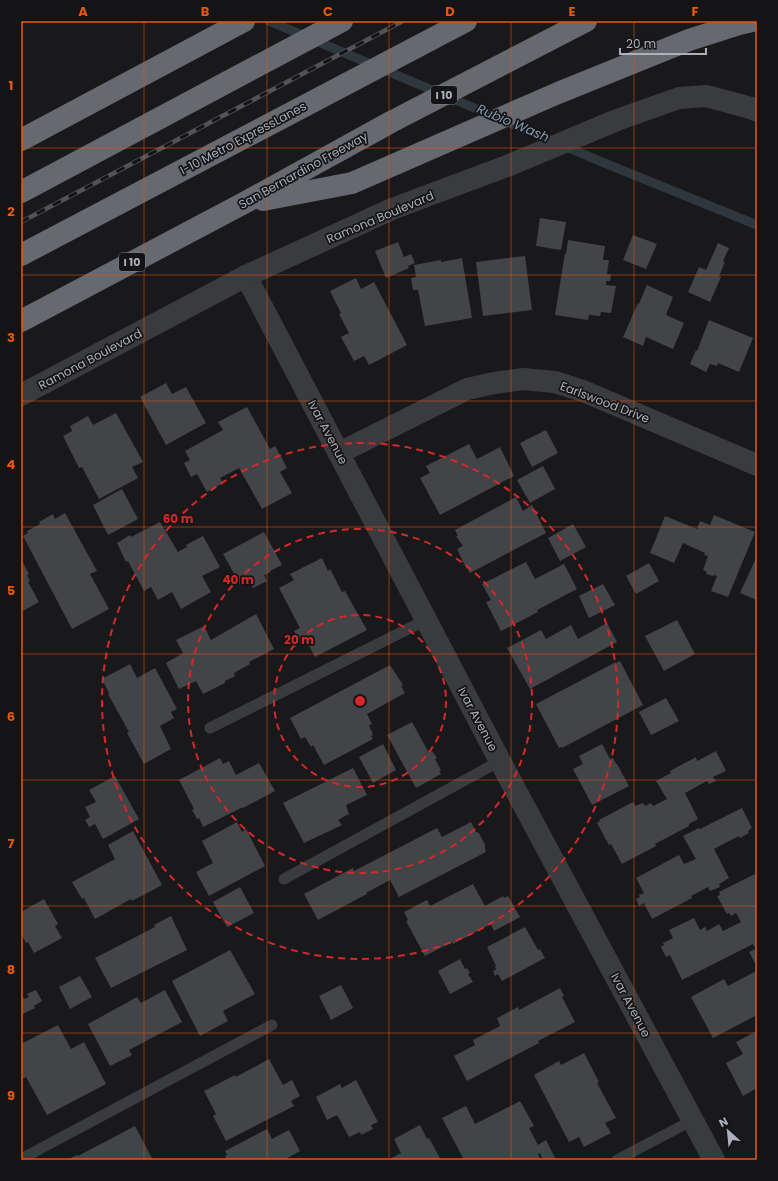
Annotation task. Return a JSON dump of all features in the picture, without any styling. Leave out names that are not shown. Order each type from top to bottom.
[{"type":"highway","points":[[21,140],[244,21]]},
{"type":"highway","points":[[21,192],[342,21]]},
{"type":"highway","name":"I-10 Metro ExpressLanes","points":[[21,255],[466,21]]},
{"type":"highway","name":"San Bernardino Freeway","points":[[21,321],[244,203],[391,122],[586,21]]},
{"type":"highway","points":[[244,203],[352,183],[442,145],[558,93],[689,40],[752,21]]},
{"type":"street","name":"Ramona Boulevard","points":[[21,395],[246,276],[392,209],[507,166],[617,120],[679,98],[706,96],[757,111]]},
{"type":"street","name":"Ivar Avenue","points":[[246,276],[500,761],[714,1160]]},
{"type":"street","name":"Earlswood Drive","points":[[339,452],[467,389],[523,379],[555,382],[583,391],[757,465]]},
{"type":"lane","points":[[210,728],[426,620]]},
{"type":"lane","points":[[284,879],[500,761]]},
{"type":"lane","points":[[21,1159],[272,1025]]},
{"type":"lane","points":[[616,1160],[693,1120]]},
{"type":"building","points":[[540,218],[566,222],[561,250],[536,246]]},
{"type":"building","points":[[633,235],[657,244],[646,269],[623,260]]},
{"type":"building","points":[[568,240],[605,246],[603,260],[609,260],[607,274],[611,275],[610,281],[606,281],[606,285],[616,286],[611,313],[601,312],[600,316],[589,315],[588,320],[555,315]]},
{"type":"building","points":[[398,242],[404,257],[411,254],[415,263],[408,266],[409,268],[386,278],[375,251]]},
{"type":"building","points":[[718,243],[729,248],[723,261],[725,262],[719,276],[721,277],[710,302],[688,292],[699,267],[706,270]]},
{"type":"building","points":[[525,256],[532,310],[483,316],[476,262]]},
{"type":"building","points":[[462,258],[472,318],[425,326],[418,290],[413,290],[411,278],[416,277],[414,265]]},
{"type":"building","points":[[356,278],[361,289],[374,282],[407,345],[369,365],[364,356],[354,361],[341,337],[349,333],[339,314],[341,313],[330,291]]},
{"type":"building","points":[[647,285],[673,297],[666,315],[684,323],[673,349],[646,337],[643,346],[623,337]]},
{"type":"building","points":[[709,320],[753,338],[739,372],[718,363],[717,366],[710,364],[706,372],[690,364],[696,350],[697,351]]},
{"type":"building","points":[[166,383],[172,394],[186,387],[206,423],[166,445],[140,397]]},
{"type":"building","points":[[247,407],[270,449],[275,446],[284,462],[287,468],[280,472],[292,493],[262,509],[239,468],[220,478],[223,483],[207,492],[197,474],[191,477],[184,463],[190,460],[185,451],[223,430],[218,422]]},
{"type":"building","points":[[116,413],[143,462],[132,467],[138,478],[99,499],[82,467],[79,468],[63,436],[72,431],[70,426],[88,416],[93,425]]},
{"type":"building","points":[[546,430],[558,453],[532,467],[520,443]]},
{"type":"building","points":[[469,444],[477,459],[500,447],[514,476],[440,515],[420,478],[430,473],[426,466]]},
{"type":"building","points":[[543,466],[555,489],[530,503],[517,480]]},
{"type":"building","points":[[122,489],[138,519],[108,535],[93,505]]},
{"type":"building","points":[[516,497],[523,511],[532,505],[546,533],[470,573],[457,549],[463,546],[456,536],[458,536],[455,530]]},
{"type":"building","points":[[65,513],[97,571],[90,574],[109,609],[72,629],[23,536],[28,533],[27,531],[40,524],[39,522],[53,514],[55,519]]},
{"type":"building","points":[[714,515],[755,532],[728,597],[711,591],[717,576],[706,574],[707,572],[703,570],[708,556],[704,555],[705,553],[683,543],[674,563],[650,553],[665,516],[697,529],[700,521],[710,525]]},
{"type":"building","points":[[160,522],[178,552],[187,547],[186,545],[203,536],[220,567],[202,576],[211,592],[181,609],[172,592],[158,600],[151,587],[144,591],[128,561],[126,562],[117,543],[130,535],[131,537]]},
{"type":"building","points":[[573,524],[586,547],[560,561],[548,538]]},
{"type":"building","points":[[264,532],[282,565],[264,575],[267,581],[253,588],[250,582],[241,586],[223,554]]},
{"type":"building","points":[[757,556],[757,600],[740,593]]},
{"type":"building","points":[[322,558],[328,571],[330,569],[342,592],[345,591],[367,630],[315,657],[307,642],[301,645],[294,631],[300,628],[279,588],[294,580],[290,574]]},
{"type":"building","points":[[21,559],[29,574],[27,575],[30,581],[28,582],[39,602],[21,612]]},
{"type":"building","points":[[526,562],[535,579],[564,564],[577,589],[537,610],[538,612],[501,631],[486,602],[491,600],[482,584]]},
{"type":"building","points":[[649,563],[659,581],[636,594],[626,576]]},
{"type":"building","points":[[603,584],[615,605],[589,618],[579,596]]},
{"type":"building","points":[[256,614],[274,649],[249,662],[250,664],[234,673],[235,676],[225,681],[225,683],[203,694],[196,681],[179,689],[166,663],[183,653],[176,640],[204,626],[211,640]]},
{"type":"building","points":[[677,620],[695,654],[664,671],[645,636]]},
{"type":"building","points":[[607,623],[617,642],[530,689],[507,648],[541,630],[546,639],[571,625],[578,639]]},
{"type":"building","points":[[620,661],[643,705],[562,748],[559,748],[536,704]]},
{"type":"building","points":[[130,664],[137,678],[155,668],[177,709],[171,712],[174,718],[160,726],[171,749],[144,764],[127,733],[129,732],[108,694],[109,693],[102,679]]},
{"type":"building","points":[[390,665],[403,685],[401,686],[405,693],[367,714],[372,724],[369,725],[373,739],[324,765],[313,745],[311,747],[305,737],[301,739],[290,718]]},
{"type":"building","points":[[666,698],[679,721],[651,735],[639,712]]},
{"type":"building","points":[[412,722],[429,753],[432,751],[437,758],[435,759],[441,770],[439,771],[441,774],[416,788],[387,735]]},
{"type":"building","points":[[383,744],[396,770],[373,783],[359,757]]},
{"type":"building","points":[[602,744],[610,759],[613,758],[617,764],[629,786],[592,805],[573,769],[583,764],[579,756]]},
{"type":"building","points":[[716,751],[726,771],[713,777],[716,781],[709,784],[707,781],[685,793],[698,819],[689,824],[689,826],[655,844],[656,846],[622,864],[611,844],[609,845],[597,823],[600,821],[599,820],[633,802],[635,806],[643,803],[645,806],[651,803],[653,806],[667,799],[656,781],[671,773],[670,771],[696,757],[697,761]]},
{"type":"building","points":[[220,758],[223,764],[229,761],[236,775],[259,763],[275,791],[203,827],[199,818],[197,819],[192,810],[194,809],[179,780]]},
{"type":"building","points":[[353,768],[367,795],[346,805],[349,814],[338,820],[342,825],[304,843],[283,803]]},
{"type":"building","points":[[115,776],[139,819],[103,839],[95,824],[89,827],[85,820],[90,817],[85,807],[96,802],[89,790]]},
{"type":"building","points":[[742,808],[752,828],[748,831],[749,833],[740,838],[739,836],[714,849],[729,878],[719,884],[720,887],[710,891],[708,887],[691,896],[692,898],[652,919],[644,903],[639,906],[636,899],[640,897],[639,895],[644,893],[636,878],[679,855],[684,864],[696,859],[683,836]]},
{"type":"building","points":[[237,822],[242,832],[246,829],[265,866],[209,896],[196,872],[213,863],[202,841]]},
{"type":"building","points":[[471,822],[485,845],[486,852],[399,897],[390,880],[318,920],[304,894],[353,868],[354,871],[437,828],[442,837]]},
{"type":"building","points":[[133,831],[162,885],[132,901],[131,899],[95,919],[84,898],[82,899],[72,882],[115,859],[108,845]]},
{"type":"building","points":[[755,874],[757,878],[757,945],[754,947],[753,944],[682,980],[670,955],[666,957],[661,947],[664,945],[663,943],[673,938],[669,930],[694,918],[700,930],[705,927],[707,931],[719,924],[723,931],[741,922],[736,913],[731,916],[729,913],[727,914],[717,896],[720,895],[719,892]]},
{"type":"building","points":[[473,884],[485,906],[503,896],[504,898],[508,896],[520,917],[494,931],[491,924],[453,944],[452,942],[425,956],[406,921],[408,920],[404,912],[427,900],[430,906]]},
{"type":"building","points":[[240,887],[254,913],[227,927],[213,902]]},
{"type":"building","points":[[44,899],[58,924],[55,926],[62,938],[34,953],[28,942],[26,943],[21,933],[21,912]]},
{"type":"building","points":[[171,916],[187,950],[111,988],[95,958],[155,927],[154,925]]},
{"type":"building","points":[[525,927],[538,950],[540,949],[545,958],[502,981],[498,974],[495,976],[493,971],[496,970],[496,966],[487,947]]},
{"type":"building","points":[[757,948],[757,967],[749,952]]},
{"type":"building","points":[[230,950],[255,994],[223,1011],[228,1021],[200,1036],[172,981]]},
{"type":"building","points":[[460,959],[465,969],[467,968],[470,973],[468,974],[473,982],[450,994],[438,971]]},
{"type":"building","points":[[756,971],[757,1015],[713,1038],[691,997],[724,979],[728,986]]},
{"type":"building","points":[[80,976],[92,997],[70,1009],[59,987]]},
{"type":"building","points":[[341,985],[353,1008],[331,1020],[319,996]]},
{"type":"building","points":[[560,988],[564,996],[562,997],[575,1022],[467,1081],[454,1056],[475,1045],[473,1040],[500,1026],[497,1018],[518,1007],[519,1010]]},
{"type":"building","points":[[36,990],[42,1001],[34,1006],[35,1008],[21,1015],[21,993],[24,999],[29,997],[27,994]]},
{"type":"building","points":[[165,990],[182,1022],[129,1050],[132,1055],[110,1066],[88,1024],[137,997],[141,1003]]},
{"type":"building","points":[[58,1025],[71,1049],[84,1042],[106,1084],[47,1115],[26,1077],[21,1079],[21,1044]]},
{"type":"building","points":[[757,1031],[757,1088],[743,1096],[726,1063],[743,1054],[736,1042]]},
{"type":"building","points":[[584,1053],[599,1082],[597,1083],[616,1118],[605,1123],[611,1133],[584,1147],[579,1137],[569,1142],[534,1075],[559,1061],[561,1065]]},
{"type":"building","points":[[269,1059],[283,1085],[292,1080],[300,1096],[291,1101],[294,1106],[226,1141],[213,1116],[216,1114],[204,1091],[235,1075],[236,1077]]},
{"type":"building","points":[[356,1080],[378,1122],[371,1125],[373,1129],[361,1135],[360,1132],[349,1137],[337,1115],[327,1120],[316,1097],[340,1084],[342,1088]]},
{"type":"building","points":[[520,1101],[534,1126],[529,1128],[538,1145],[546,1140],[556,1160],[543,1160],[540,1153],[538,1154],[541,1160],[464,1160],[442,1118],[466,1106],[475,1124]]},
{"type":"building","points":[[420,1125],[427,1139],[429,1138],[441,1160],[388,1160],[401,1153],[394,1139]]},
{"type":"building","points":[[135,1126],[153,1160],[67,1160],[77,1155],[78,1156]]},
{"type":"building","points":[[267,1129],[272,1139],[289,1130],[300,1151],[284,1160],[227,1160],[225,1151]]},
{"type":"waterway","name":"Rubio Wash","points":[[269,21],[602,162],[757,225]]},
{"type":"railway","points":[[21,222],[403,21]]}]
